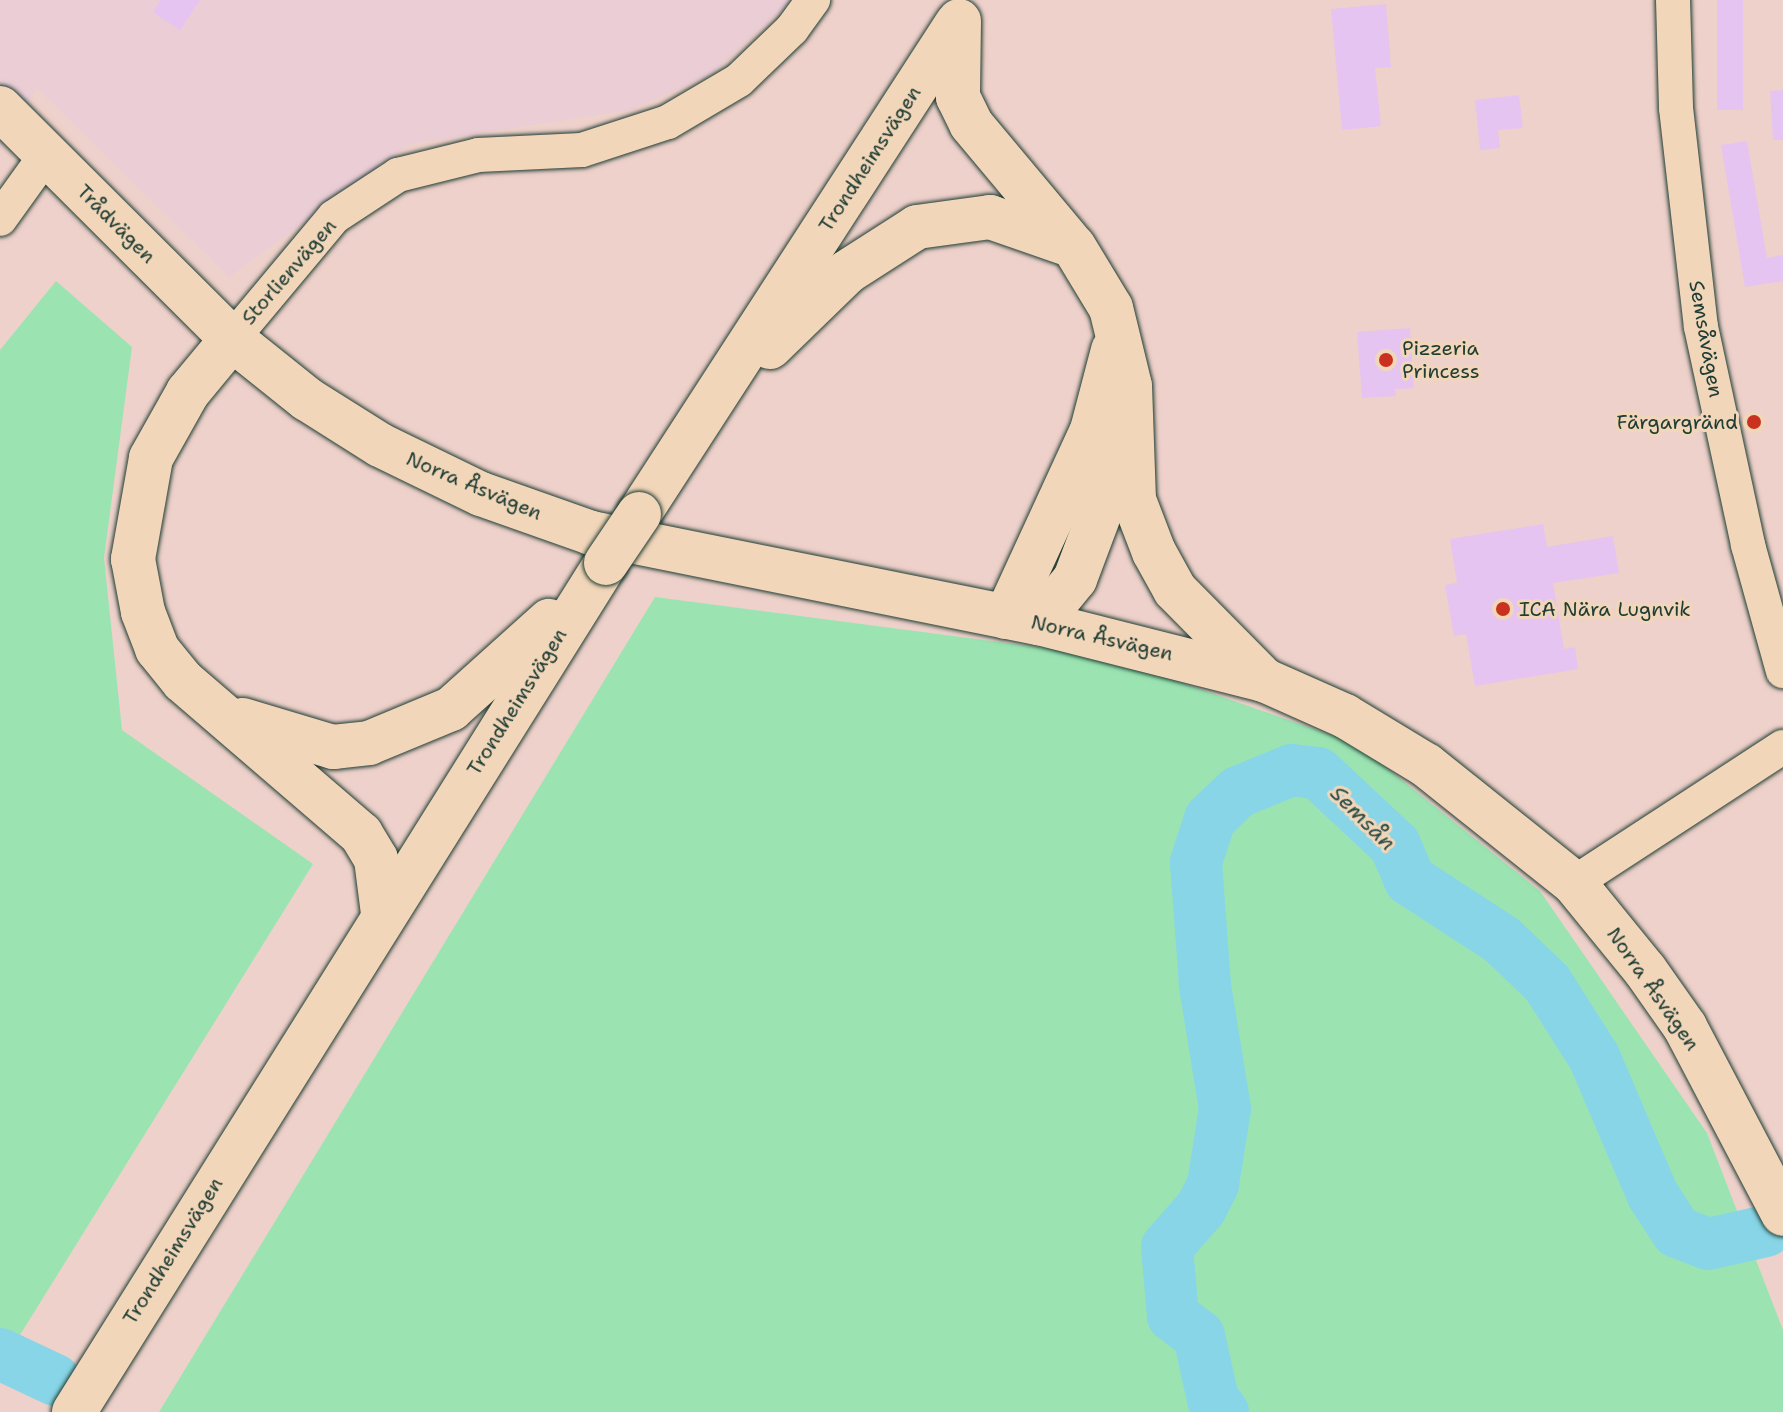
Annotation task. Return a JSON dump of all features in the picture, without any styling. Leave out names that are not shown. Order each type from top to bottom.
[{"type":"main road","points":[[966,10],[958,97],[971,124],[1074,247],[1111,308],[1130,386],[1129,433],[1134,500],[1175,590],[1264,680]]},
{"type":"main road","name":"Trondheimsvägen","points":[[74,1412],[383,914],[606,563],[648,530],[716,399],[966,10]]},
{"type":"main road","name":"Trådvägen","points":[[0,108],[232,339]]},
{"type":"main road","points":[[716,399],[847,272],[917,227],[990,217],[1074,247]]},
{"type":"main road","points":[[1023,620],[1092,430],[1116,336]]},
{"type":"main road","name":"Norra Åsvägen","points":[[232,339],[307,399],[380,445],[481,494],[591,533],[648,530],[1023,620],[1264,680],[1345,716],[1426,765],[1574,883],[1685,1027],[1783,1214]]},
{"type":"main road","points":[[232,339],[188,392],[151,458],[133,559],[157,649],[208,704],[361,834],[376,859],[383,914]]},
{"type":"main road","points":[[1023,620],[1075,579],[1129,433]]},
{"type":"main road","points":[[208,704],[254,726],[333,747],[369,743],[414,728],[451,709],[495,674],[606,563]]},
{"type":"street","name":"Storlienvägen","points":[[232,339],[334,217],[398,175],[478,155],[582,150],[668,122],[739,80],[792,29],[813,0]]},
{"type":"street","name":"Semsåvägen","points":[[1673,0],[1676,108],[1701,327],[1748,545],[1783,671]]},
{"type":"street","points":[[0,219],[46,155]]},
{"type":"street","points":[[1574,883],[1783,747]]},
{"type":"shaded area","points":[[0,0],[792,0],[710,75],[630,110],[410,144],[229,277],[37,88],[0,150]]},
{"type":"green space","points":[[56,281],[132,347],[104,558],[122,730],[313,864],[0,1367],[0,350]]},
{"type":"green space","points":[[655,597],[1105,656],[1357,744],[1540,891],[1707,1133],[1783,1330],[1783,1412],[159,1412]]},
{"type":"building","points":[[161,0],[200,0],[180,30],[153,12]]},
{"type":"building","points":[[1717,0],[1743,0],[1743,110],[1717,110]]},
{"type":"building","points":[[1386,4],[1391,67],[1375,68],[1381,126],[1342,130],[1331,9]]},
{"type":"building","points":[[1783,90],[1783,140],[1773,140],[1770,91]]},
{"type":"building","points":[[1519,95],[1523,128],[1498,130],[1500,148],[1480,150],[1475,100]]},
{"type":"building","points":[[1747,141],[1767,258],[1783,255],[1783,281],[1745,287],[1721,145]]},
{"type":"building","name":"Pizzeria Princess","points":[[1410,328],[1414,388],[1395,389],[1396,396],[1362,398],[1357,332]]},
{"type":"building","name":"ICA Nära Lugnvik","points":[[1543,524],[1547,547],[1613,536],[1619,573],[1553,583],[1564,649],[1575,647],[1578,669],[1475,686],[1466,634],[1454,636],[1445,585],[1457,583],[1450,539]]},
{"type":"waterway","name":"Semsån","points":[[1223,1412],[1213,1399],[1199,1336],[1173,1316],[1167,1247],[1201,1208],[1213,1184],[1225,1109],[1205,985],[1196,862],[1210,819],[1238,792],[1292,770],[1318,773],[1395,845],[1410,880],[1502,940],[1547,983],[1594,1057],[1653,1195],[1677,1232],[1708,1244],[1766,1231]]},
{"type":"waterway","points":[[0,1354],[55,1380]]},
{"type":"place","name":"Pizzeria Princess","points":[[1386,360]]},
{"type":"place","name":"Färgargränd","points":[[1754,422]]},
{"type":"place","name":"ICA Nära Lugnvik","points":[[1503,609]]}]
